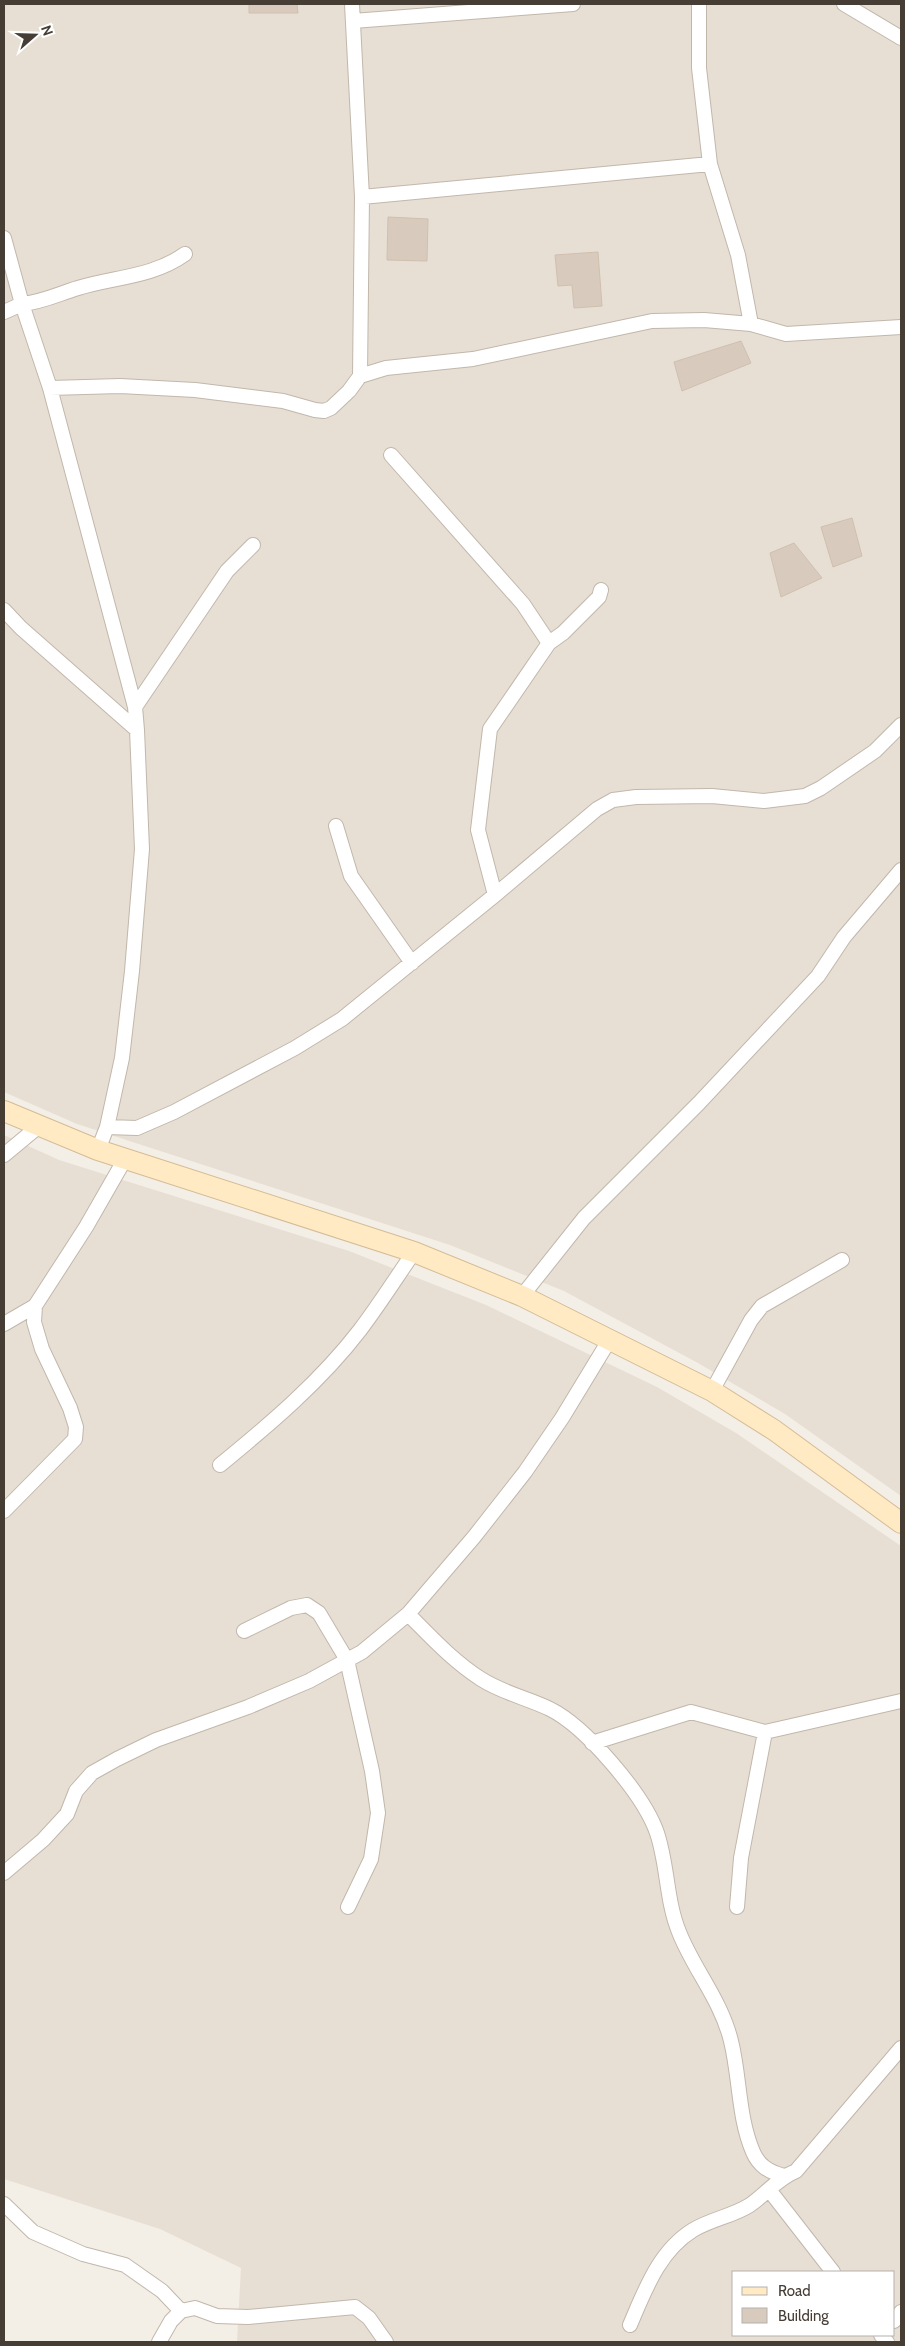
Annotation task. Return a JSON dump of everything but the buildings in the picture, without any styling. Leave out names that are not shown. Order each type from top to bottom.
[{"type":"main road","points":[[4,1112],[98,1150],[414,1252],[522,1296],[712,1391],[774,1430],[901,1523]]},
{"type":"street","points":[[50,388],[120,386],[195,390],[283,401],[314,410],[331,408],[349,391],[360,376],[362,197],[352,4]]},
{"type":"street","points":[[353,21],[573,4]]},
{"type":"street","points":[[698,4],[699,68],[710,164],[738,255],[751,324]]},
{"type":"street","points":[[844,4],[901,38]]},
{"type":"street","points":[[362,197],[710,164]]},
{"type":"street","points":[[4,238],[22,304],[50,388],[135,707],[142,849],[132,971],[122,1058],[107,1127],[98,1150]]},
{"type":"street","points":[[4,312],[22,304],[38,302],[77,288],[143,274],[171,264],[185,254]]},
{"type":"street","points":[[360,376],[386,368],[473,359],[652,321],[697,320],[751,324],[786,334],[901,327]]},
{"type":"street","points":[[391,455],[523,604],[549,643]]},
{"type":"street","points":[[135,707],[227,571],[253,545]]},
{"type":"street","points":[[496,895],[478,830],[490,729],[549,643],[563,633],[599,597],[601,590]]},
{"type":"street","points":[[4,610],[20,628],[137,730]]},
{"type":"street","points":[[107,1127],[137,1128],[174,1112],[295,1048],[342,1020],[496,895],[597,809],[613,800],[636,797],[712,796],[764,800],[806,796],[875,751],[901,725]]},
{"type":"street","points":[[336,826],[351,876],[412,963]]},
{"type":"street","points":[[522,1296],[584,1218],[698,1103],[818,976],[844,937],[901,870]]},
{"type":"street","points":[[4,1155],[39,1126]]},
{"type":"street","points":[[4,1324],[35,1306],[86,1227],[125,1159]]},
{"type":"street","points":[[220,1465],[272,1423],[324,1372],[359,1331],[414,1252]]},
{"type":"street","points":[[712,1391],[751,1320],[762,1306],[842,1260]]},
{"type":"street","points":[[4,1511],[75,1439],[76,1427],[70,1408],[42,1349],[36,1331],[34,1322],[35,1306]]},
{"type":"street","points":[[4,1873],[43,1840],[67,1814],[76,1791],[92,1773],[156,1740],[248,1707],[309,1681],[362,1652],[408,1614],[474,1537],[525,1472],[562,1418],[610,1339]]},
{"type":"street","points":[[244,1631],[291,1608],[307,1605],[319,1613],[347,1660],[372,1771],[378,1813],[371,1859],[348,1907]]},
{"type":"street","points":[[408,1614],[449,1656],[482,1679],[524,1700],[550,1710],[576,1727],[610,1760],[637,1797],[656,1831],[665,1860],[667,1890],[679,1932],[720,2008],[731,2042],[735,2072],[753,2151],[760,2164],[770,2173],[784,2176]]},
{"type":"street","points":[[592,1743],[691,1712],[765,1732],[901,1701]]},
{"type":"street","points":[[738,1907],[741,1858],[765,1732]]},
{"type":"street","points":[[630,2325],[651,2277],[675,2244],[694,2230],[748,2206],[770,2191],[784,2176],[796,2172],[901,2048]]},
{"type":"street","points":[[770,2191],[831,2271]]},
{"type":"street","points":[[4,2204],[33,2232],[84,2254],[125,2265],[162,2291],[182,2312]]},
{"type":"street","points":[[159,2342],[172,2321],[182,2312],[195,2308],[217,2316],[248,2317],[355,2307],[369,2318],[386,2342]]},
{"type":"shaded area","points":[[4,4],[901,4],[901,1496],[785,1414],[698,1363],[564,1291],[450,1245],[77,1124],[4,1092]]},
{"type":"shaded area","points":[[4,1135],[59,1160],[349,1251],[486,1305],[657,1387],[736,1433],[901,1546],[901,2342],[237,2342],[241,2268],[160,2229],[4,2179]]}]
